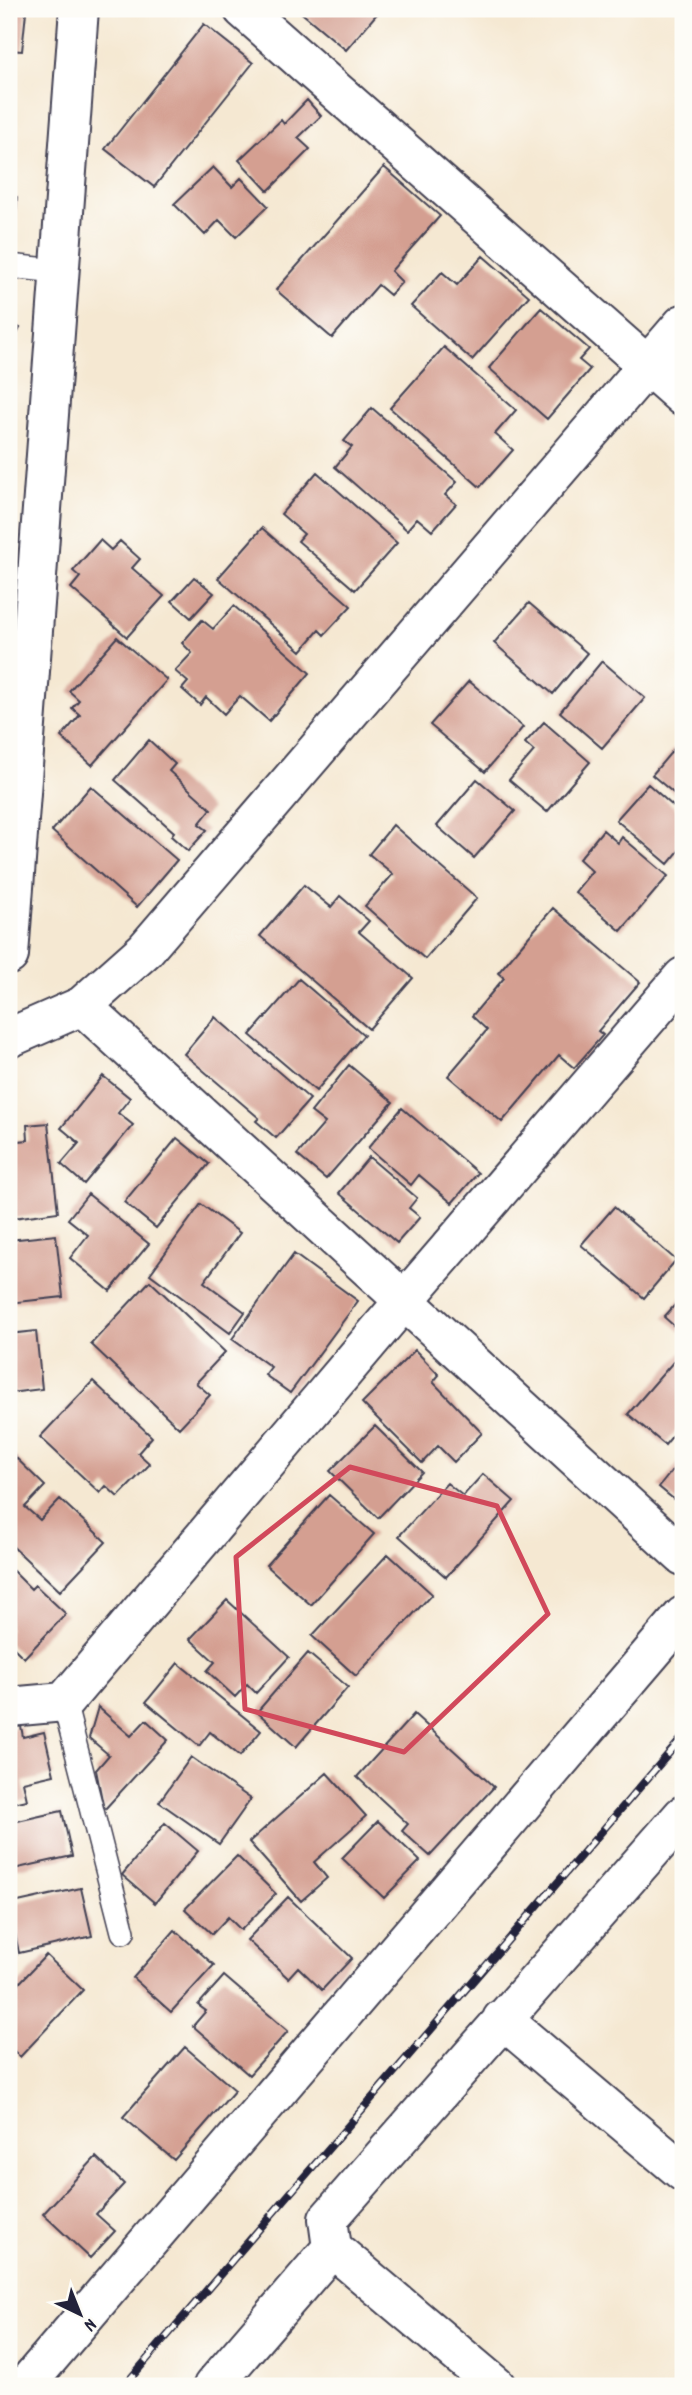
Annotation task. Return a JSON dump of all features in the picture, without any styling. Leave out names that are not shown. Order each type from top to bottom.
[{"type":"street","points":[[9,955],[79,9]]},
{"type":"street","points":[[243,9],[683,397]]},
{"type":"street","points":[[9,1038],[82,1006],[154,940],[683,324]]},
{"type":"street","points":[[9,1707],[64,1702],[683,977]]},
{"type":"street","points":[[82,1006],[683,1556]]},
{"type":"street","points":[[25,2386],[683,1616]]},
{"type":"street","points":[[496,2386],[332,2248],[328,2219],[683,1815]]},
{"type":"street","points":[[502,2019],[683,2172]]},
{"type":"street","points":[[213,2386],[332,2248]]},
{"type":"lane","points":[[9,266],[58,271]]},
{"type":"lane","points":[[64,1702],[123,1932]]},
{"type":"highlighted area","points":[[350,1467],[497,1506],[548,1614],[404,1752],[245,1709],[236,1557]]},
{"type":"building","points":[[297,9],[381,9],[346,50]]},
{"type":"building","points":[[9,10],[26,12],[22,51],[9,50]]},
{"type":"building","points":[[204,24],[253,63],[154,187],[105,149]]},
{"type":"building","points":[[307,100],[321,116],[298,138],[310,149],[268,191],[239,160],[281,120],[284,124]]},
{"type":"building","points":[[213,167],[232,187],[241,178],[268,206],[236,237],[219,220],[205,235],[174,204]]},
{"type":"building","points":[[384,167],[440,216],[391,271],[402,282],[390,295],[378,285],[332,338],[276,290]]},
{"type":"building","points":[[9,196],[17,197],[14,239],[9,239]]},
{"type":"building","points":[[483,256],[529,296],[472,360],[411,306],[442,272],[457,285]]},
{"type":"building","points":[[541,308],[589,349],[579,360],[590,369],[547,419],[489,368]]},
{"type":"building","points":[[9,323],[20,328],[9,350]]},
{"type":"building","points":[[444,347],[516,410],[495,434],[513,450],[480,487],[390,408]]},
{"type":"building","points":[[372,408],[457,482],[445,495],[456,504],[432,531],[417,518],[407,530],[335,467],[352,447],[344,441]]},
{"type":"building","points":[[317,472],[397,543],[355,590],[298,541],[304,534],[281,514]]},
{"type":"building","points":[[262,528],[351,606],[324,635],[319,630],[301,651],[218,578]]},
{"type":"building","points":[[100,540],[111,550],[120,541],[140,559],[132,568],[164,596],[127,637],[71,588],[80,577],[73,571]]},
{"type":"building","points":[[194,577],[214,593],[191,618],[172,601]]},
{"type":"building","points":[[529,603],[587,653],[553,694],[494,643]]},
{"type":"building","points":[[234,606],[310,673],[269,721],[240,696],[224,714],[206,697],[200,705],[182,689],[188,682],[175,671],[192,653],[182,643],[202,620],[213,629]]},
{"type":"building","points":[[117,637],[167,680],[92,765],[61,737],[80,715],[72,708],[79,700],[69,691]]},
{"type":"building","points":[[602,661],[645,698],[602,748],[560,712]]},
{"type":"building","points":[[469,681],[523,727],[485,772],[430,725]]},
{"type":"building","points":[[544,722],[590,762],[547,812],[509,780],[534,751],[525,743]]},
{"type":"building","points":[[683,738],[683,801],[652,775]]},
{"type":"building","points":[[149,740],[175,764],[169,771],[211,809],[199,824],[207,830],[188,851],[171,836],[174,832],[115,780]]},
{"type":"building","points":[[477,779],[515,811],[474,858],[437,826]]},
{"type":"building","points":[[648,784],[683,815],[683,846],[668,864],[616,820]]},
{"type":"building","points":[[91,786],[177,860],[137,907],[52,831]]},
{"type":"building","points":[[393,825],[477,898],[425,959],[365,906],[393,874],[369,854]]},
{"type":"building","points":[[603,830],[618,843],[622,837],[668,876],[621,931],[575,892],[592,871],[579,859]]},
{"type":"building","points":[[304,885],[331,907],[340,896],[369,921],[359,932],[413,978],[369,1029],[260,936]]},
{"type":"building","points":[[553,908],[640,982],[598,1031],[603,1035],[574,1068],[559,1055],[502,1122],[448,1076],[487,1030],[472,1016],[504,978],[498,973]]},
{"type":"building","points":[[299,979],[364,1035],[316,1091],[250,1035]]},
{"type":"building","points":[[215,1017],[310,1099],[276,1138],[256,1121],[259,1118],[184,1054]]},
{"type":"building","points":[[349,1065],[393,1102],[326,1179],[297,1155],[325,1123],[311,1112]]},
{"type":"building","points":[[103,1076],[130,1098],[118,1113],[133,1125],[84,1184],[61,1164],[79,1143],[61,1128]]},
{"type":"building","points":[[402,1108],[478,1173],[452,1203],[419,1175],[411,1185],[368,1148]]},
{"type":"building","points":[[48,1123],[58,1212],[13,1218],[9,1142],[28,1140],[27,1125]]},
{"type":"building","points":[[177,1138],[209,1164],[156,1228],[124,1202]]},
{"type":"building","points":[[369,1157],[417,1198],[409,1208],[420,1217],[397,1243],[339,1193]]},
{"type":"building","points":[[88,1194],[149,1244],[110,1291],[70,1258],[88,1235],[68,1219]]},
{"type":"building","points":[[201,1204],[240,1233],[204,1282],[245,1312],[230,1333],[150,1274]]},
{"type":"building","points":[[614,1207],[676,1260],[644,1298],[581,1245]]},
{"type":"building","points":[[56,1235],[63,1297],[9,1303],[9,1240]]},
{"type":"building","points":[[294,1254],[358,1301],[290,1393],[265,1375],[271,1367],[232,1339]]},
{"type":"building","points":[[150,1281],[225,1352],[196,1383],[210,1395],[179,1428],[91,1344]]},
{"type":"building","points":[[683,1296],[683,1334],[664,1317]]},
{"type":"building","points":[[36,1331],[42,1389],[9,1393],[9,1334]]},
{"type":"building","points":[[415,1350],[439,1375],[433,1382],[482,1433],[454,1462],[438,1446],[422,1463],[362,1403]]},
{"type":"building","points":[[681,1353],[683,1423],[665,1445],[628,1414]]},
{"type":"building","points":[[93,1381],[152,1437],[138,1453],[150,1464],[118,1497],[106,1486],[100,1493],[40,1437]]},
{"type":"building","points":[[375,1426],[422,1472],[378,1518],[330,1471]]},
{"type":"building","points":[[9,1451],[45,1486],[25,1507],[40,1520],[60,1499],[106,1542],[60,1591],[9,1543]]},
{"type":"building","points":[[683,1457],[683,1507],[659,1487]]},
{"type":"building","points":[[483,1474],[514,1501],[446,1577],[399,1536],[447,1483],[463,1496]]},
{"type":"building","points":[[329,1495],[374,1534],[311,1605],[266,1565]]},
{"type":"building","points":[[388,1554],[432,1594],[356,1676],[312,1636]]},
{"type":"building","points":[[13,1571],[31,1589],[35,1585],[66,1614],[24,1658],[9,1643],[9,1576]]},
{"type":"building","points":[[227,1600],[289,1657],[256,1693],[247,1684],[235,1697],[207,1671],[215,1662],[190,1639]]},
{"type":"building","points":[[308,1653],[348,1687],[296,1747],[257,1712]]},
{"type":"building","points":[[178,1663],[261,1731],[240,1756],[210,1732],[199,1746],[146,1702]]},
{"type":"building","points":[[98,1707],[131,1736],[146,1720],[168,1740],[104,1810],[96,1770],[109,1755],[89,1738]]},
{"type":"building","points":[[414,1714],[494,1787],[430,1856],[402,1831],[408,1824],[357,1777]]},
{"type":"building","points":[[21,1726],[23,1737],[44,1732],[54,1775],[23,1782],[27,1800],[9,1804],[9,1729]]},
{"type":"building","points":[[191,1757],[251,1799],[219,1844],[159,1802]]},
{"type":"building","points":[[327,1773],[366,1816],[314,1862],[327,1878],[301,1901],[249,1842]]},
{"type":"building","points":[[62,1811],[72,1856],[9,1870],[9,1823]]},
{"type":"building","points":[[378,1821],[420,1861],[384,1898],[342,1858]]},
{"type":"building","points":[[165,1823],[198,1851],[155,1903],[122,1875]]},
{"type":"building","points":[[237,1856],[276,1894],[241,1930],[228,1917],[212,1934],[185,1909]]},
{"type":"building","points":[[81,1888],[92,1936],[19,1953],[9,1904]]},
{"type":"building","points":[[288,1897],[352,1958],[322,1990],[298,1967],[288,1978],[247,1940]]},
{"type":"building","points":[[175,1930],[214,1965],[171,2012],[133,1978]]},
{"type":"building","points":[[46,1955],[83,1990],[20,2057],[9,2046],[9,2023],[12,2020],[9,2017],[9,1994]]},
{"type":"building","points":[[224,1976],[288,2031],[249,2075],[193,2026],[206,2011],[198,2005]]},
{"type":"building","points":[[185,2047],[235,2090],[174,2160],[123,2117]]},
{"type":"building","points":[[96,2157],[124,2184],[96,2214],[115,2231],[90,2258],[43,2214]]},
{"type":"railway","points":[[124,2386],[683,1737]]}]
